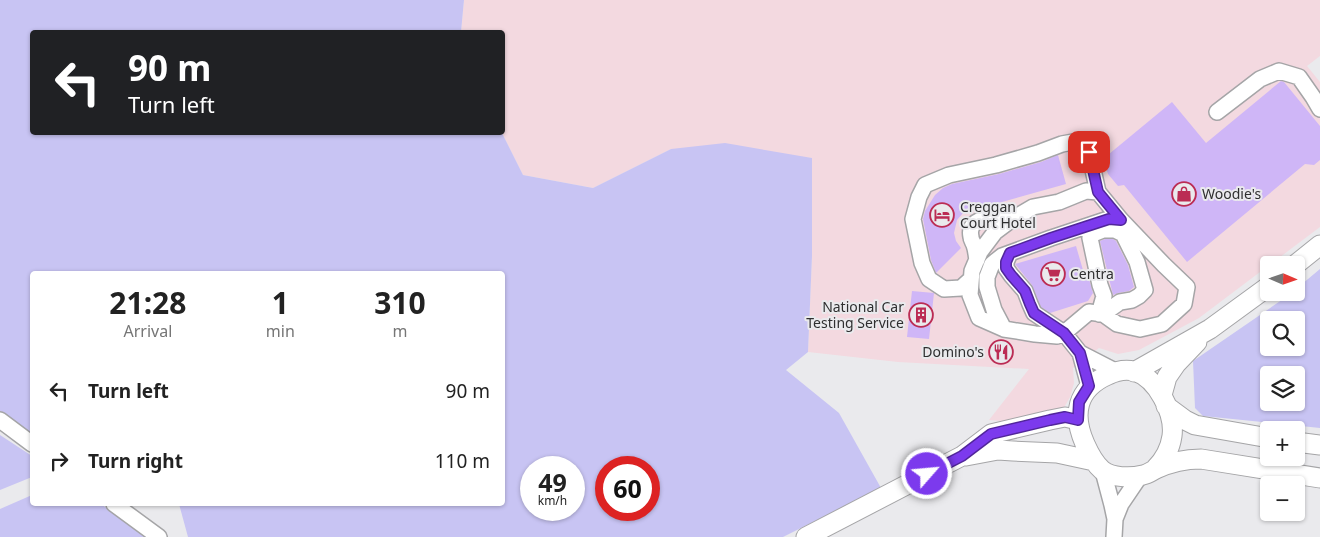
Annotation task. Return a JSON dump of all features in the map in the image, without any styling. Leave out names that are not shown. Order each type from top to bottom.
[{"type":"main road","points":[[1305,258],[1320,246]]},
{"type":"main road","points":[[1099,466],[1086,445],[1078,420],[1079,402],[1089,386],[1100,378],[1125,372],[1210,329],[1260,293]]},
{"type":"main road","points":[[1147,473],[1165,458],[1172,435],[1172,422],[1164,400],[1167,377],[1176,364],[1210,329]]},
{"type":"main road","points":[[1125,372],[1145,378],[1153,384],[1164,400],[1185,420],[1195,425],[1260,436]]},
{"type":"main road","points":[[806,537],[962,456],[991,434],[1065,417],[1078,420]]},
{"type":"main road","points":[[1305,443],[1320,445]]},
{"type":"main road","points":[[962,456],[998,450],[1057,453],[1099,466],[1125,477],[1147,473],[1187,459],[1201,459],[1320,478]]},
{"type":"street","points":[[1217,112],[1260,79],[1279,72],[1299,77],[1320,109]]},
{"type":"street","points":[[971,279],[961,288],[944,289],[929,279],[922,263],[913,219],[919,197],[925,185],[949,175],[1005,163],[1073,142],[1089,152],[1098,192],[1121,220],[1187,287],[1184,304],[1162,324],[1140,329],[1117,324],[1101,314],[1088,312],[1064,333],[1057,336],[1004,329],[979,318],[970,295],[972,271],[980,252],[995,232],[1033,207],[1059,202],[1086,191],[1098,192]]},
{"type":"street","points":[[976,260],[975,247],[970,237],[971,227],[978,221],[987,219],[1014,218]]},
{"type":"street","points":[[1004,329],[994,310],[987,287],[987,277],[992,264],[1002,256],[1051,238],[1109,219],[1121,220]]},
{"type":"street","points":[[1103,230],[1115,230],[1123,234],[1129,245],[1137,262],[1145,290],[1132,300],[1120,302],[1101,314],[1104,296],[1090,238],[1093,234],[1103,230]]},
{"type":"street","points":[[1010,253],[1006,262],[1006,268],[1025,291],[1034,313],[1064,333],[1080,353],[1089,386]]},
{"type":"street","points":[[1080,353],[1125,372]]},
{"type":"street","points":[[0,420],[30,442]]},
{"type":"street","points":[[1099,466],[1115,519],[1114,537]]},
{"type":"street","points":[[1115,519],[1121,504],[1147,473]]},
{"type":"street","points":[[117,506],[159,537]]},
{"type":"shaded area","points":[[0,0],[464,0],[461,30],[30,30],[30,135],[503,135],[523,175],[593,188],[671,149],[725,143],[812,158],[812,256],[808,352],[786,370],[839,413],[881,488],[783,537],[188,537],[180,506],[505,506],[505,271],[30,271],[30,434],[0,412]]},
{"type":"shaded area","points":[[464,0],[1320,0],[1320,56],[1307,66],[1320,82],[1320,227],[1281,256],[1260,256],[1260,272],[1199,318],[1139,350],[1118,354],[1099,348],[1073,368],[1074,383],[1070,397],[1061,413],[1015,422],[989,420],[1029,369],[898,362],[808,352],[812,256],[812,158],[671,149],[593,188],[523,175],[503,135],[505,135],[505,30],[461,30]]},
{"type":"shaded area","points":[[1320,269],[1320,428],[1305,426],[1305,421],[1260,422],[1203,416],[1195,408],[1193,361],[1260,315],[1260,356],[1305,356],[1305,311],[1266,311],[1280,301],[1305,301],[1305,282]]},
{"type":"shaded area","points":[[0,435],[30,455],[30,478],[0,490]]},
{"type":"shaded area","points":[[30,496],[30,506],[104,506],[147,537],[0,537],[0,509]]},
{"type":"building","points":[[1281,81],[1284,82],[1320,126],[1320,160],[1314,165],[1305,164],[1187,262],[1124,185],[1118,186],[1108,174],[1103,159],[1172,102],[1206,143]]},
{"type":"building","name":"Creggan Court Hotel","points":[[1058,155],[1066,184],[963,213],[957,220],[954,233],[956,241],[961,248],[936,273],[931,260],[923,219],[925,211],[935,195],[943,188],[952,184],[999,174]]},
{"type":"building","points":[[1105,239],[1116,241],[1128,265],[1134,287],[1129,291],[1113,295],[1100,241]]},
{"type":"building","points":[[1076,246],[1085,277],[1089,279],[1093,293],[1088,301],[1050,313],[1041,307],[1032,285],[1015,264]]},
{"type":"building","name":"National Car Testing Service","points":[[912,291],[934,293],[929,339],[907,337]]},
{"type":"place","name":"Woodie's","points":[[1184,194]]},
{"type":"place","name":"Creggan Court Hotel","points":[[942,215]]},
{"type":"place","name":"Centra","points":[[1053,274]]},
{"type":"place","name":"National Car Testing Service","points":[[921,315]]},
{"type":"place","name":"Domino's","points":[[1001,352]]},
{"type":"route","points":[[927,474],[962,456],[991,434],[1065,417],[1078,420],[1079,402],[1089,386],[1080,353],[1064,333],[1034,313],[1025,291],[1006,268],[1006,262],[1010,253],[1051,238],[1109,219],[1121,220],[1098,192],[1089,152]]}]
